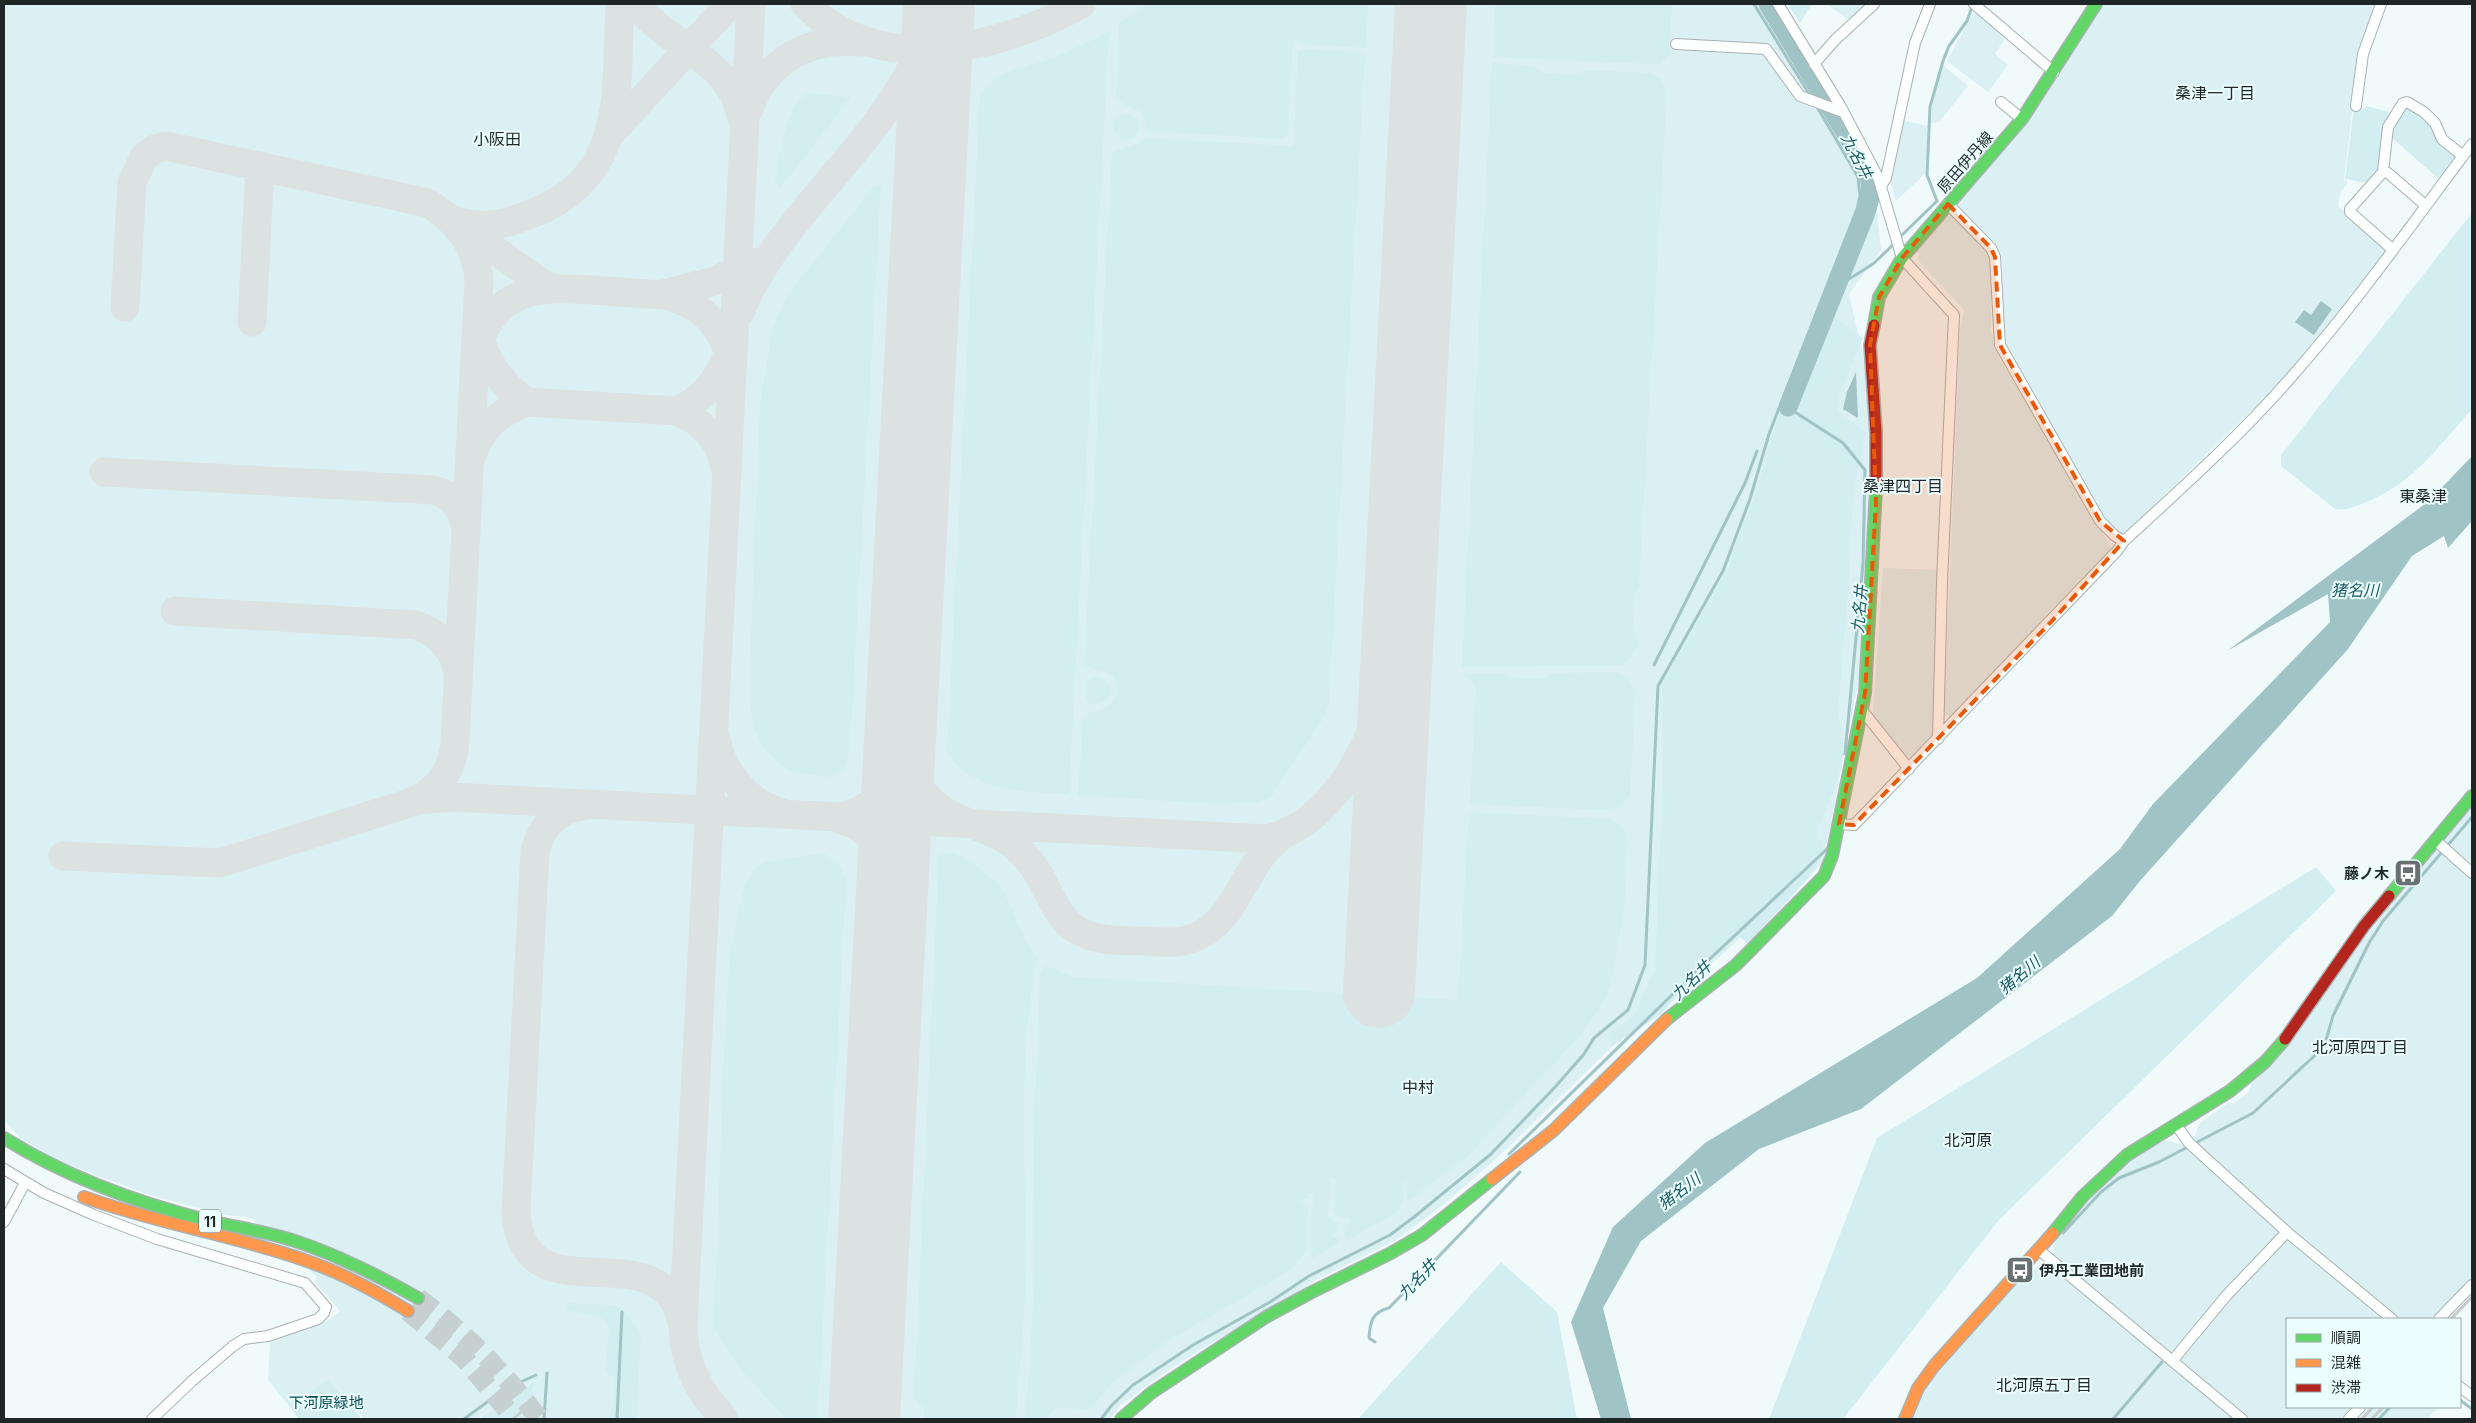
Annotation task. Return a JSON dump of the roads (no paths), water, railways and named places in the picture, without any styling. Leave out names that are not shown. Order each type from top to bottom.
[{"type":"main road","name":"原田伊丹線","points":[[1121,1419],[1137,1402],[1292,1302],[1402,1249],[1554,1130],[1662,1022],[1736,965],[1824,876],[1832,856],[1866,693],[1876,503],[1876,432],[1870,344],[1879,297],[1902,258],[2022,119],[2096,4]]},
{"type":"main road","points":[[1905,1419],[1918,1388],[1934,1366],[2039,1250],[2083,1196],[2127,1156],[2230,1091],[2265,1062],[2284,1040],[2364,926],[2472,796]]},
{"type":"main road","name":"11","points":[[4,1138],[61,1172],[108,1192],[209,1221],[280,1236],[350,1262],[418,1298]]},
{"type":"main road","points":[[7,1164],[32,1172]]},
{"type":"main road","name":"11","points":[[70,1191],[110,1207],[310,1262],[377,1292],[408,1312]]},
{"type":"street","points":[[1778,4],[1843,112],[1878,177],[1902,258],[1954,315],[1942,582],[1938,739]]},
{"type":"street","points":[[1814,64],[1835,40],[1874,4]]},
{"type":"street","points":[[1881,186],[1886,178],[1919,28],[1930,4]]},
{"type":"street","points":[[1974,4],[2054,72]]},
{"type":"street","points":[[2356,106],[2363,54],[2381,4]]},
{"type":"street","points":[[1676,44],[1766,48],[1800,96],[1843,112]]},
{"type":"street","points":[[2001,102],[2022,119]]},
{"type":"street","points":[[2392,249],[2350,212],[2350,209],[2383,172],[2388,127],[2403,103],[2407,102],[2424,112],[2435,123],[2442,138],[2463,156]]},
{"type":"street","points":[[1839,824],[1854,825],[2052,621],[2124,541],[2191,480],[2294,374],[2472,144]]},
{"type":"street","points":[[2383,172],[2388,173],[2425,205]]},
{"type":"street","points":[[1948,204],[1991,248],[1995,258],[2000,346],[2100,522],[2114,536],[2124,541]]},
{"type":"street","points":[[1862,710],[1909,769]]},
{"type":"street","points":[[2436,840],[2472,873]]},
{"type":"street","points":[[2177,1126],[2189,1143],[2287,1232],[2391,1318]]},
{"type":"street","points":[[7,1164],[25,1183],[94,1215],[157,1239],[305,1283],[326,1307],[324,1313],[318,1318],[268,1336],[244,1339],[232,1346],[152,1419]]},
{"type":"street","points":[[4,1222],[25,1183]]},
{"type":"street","points":[[2173,1360],[2226,1296],[2287,1232]]},
{"type":"street","points":[[2039,1250],[2242,1419]]},
{"type":"street","points":[[2440,1318],[2472,1285]]},
{"type":"street","points":[[2461,1387],[2472,1396]]},
{"type":"street","points":[[2349,1419],[2359,1408]]},
{"type":"water","points":[[2321,301],[2332,309],[2314,335],[2295,322],[2304,310],[2311,315]]},
{"type":"water","points":[[1856,372],[1858,418],[1843,409],[1847,392]]},
{"type":"water","name":"猪名川","points":[[2472,456],[2472,521],[2448,548],[2444,536],[2412,556],[2348,649],[2139,882],[2112,916],[1861,1109],[1759,1149],[1641,1241],[1603,1308],[1631,1419],[1601,1419],[1571,1322],[1613,1227],[1705,1143],[1977,978],[2120,849],[2153,804],[2330,622],[2328,594],[2227,651],[2429,501]]},
{"type":"waterway","points":[[1754,4],[1811,97]]},
{"type":"waterway","name":"九名井","points":[[1768,4],[1865,165],[1870,184],[1870,195],[1865,215],[1788,407]]},
{"type":"waterway","points":[[1899,238],[1937,201],[1927,175],[1930,107],[1949,46],[1967,21],[1973,4]]},
{"type":"waterway","points":[[1781,403],[1857,209],[1860,196],[1858,177],[1816,105]]},
{"type":"waterway","points":[[1818,334],[1822,333],[1841,284],[1873,264],[1895,243]]},
{"type":"waterway","points":[[1101,1419],[1112,1405],[1133,1385],[1193,1345],[1270,1302],[1309,1276],[1390,1235],[1414,1217],[1491,1154],[1556,1086],[1584,1054],[1594,1038],[1628,1010],[1645,965],[1658,686],[1723,571],[1750,499],[1769,434],[1781,403],[1843,443],[1865,470],[1863,564],[1845,754]]},
{"type":"waterway","points":[[1654,665],[1745,483],[1757,451]]},
{"type":"waterway","points":[[2063,1233],[2101,1192],[2119,1178],[2159,1162],[2253,1113],[2324,1047],[2333,1016],[2369,943],[2383,921],[2472,817]]},
{"type":"waterway","name":"九名井","points":[[1509,1154],[1680,987],[1828,848]]},
{"type":"waterway","name":"九名井","points":[[1375,1342],[1369,1338],[1371,1323],[1375,1315],[1389,1308],[1520,1172]]},
{"type":"waterway","points":[[617,1419],[622,1312]]},
{"type":"waterway","points":[[2113,1419],[2162,1362]]},
{"type":"waterway","points":[[544,1419],[547,1373]]},
{"type":"waterway","points":[[464,1419],[505,1389],[536,1375]]},
{"type":"waterway","points":[[2461,1401],[2472,1409]]},
{"type":"waterway","points":[[2379,1419],[2389,1408]]},
{"type":"tunnel","points":[[418,1298],[468,1339],[498,1369],[539,1419]]},
{"type":"tunnel","points":[[408,1311],[464,1358],[515,1419]]},
{"type":"railway","points":[[2452,1318],[2472,1297]]},
{"type":"railway","points":[[2362,1419],[2372,1408]]},
{"type":"railway","points":[[2372,1419],[2382,1408]]},
{"type":"place","name":"藤ノ木","points":[[2408,873]]},
{"type":"place","name":"伊丹工業団地前","points":[[2020,1270]]},
{"type":"district","name":"桑津一丁目","points":[[2215,93]]},
{"type":"district","name":"小阪田","points":[[497,139]]},
{"type":"district","name":"桑津四丁目","points":[[1903,486]]},
{"type":"district","name":"東桑津","points":[[2423,496]]},
{"type":"district","name":"北河原四丁目","points":[[2360,1047]]},
{"type":"district","name":"中村","points":[[1418,1087]]},
{"type":"district","name":"北河原","points":[[1968,1140]]},
{"type":"district","name":"北河原五丁目","points":[[2044,1385]]},
{"type":"park label","name":"下河原緑地","points":[[326,1402]]}]
